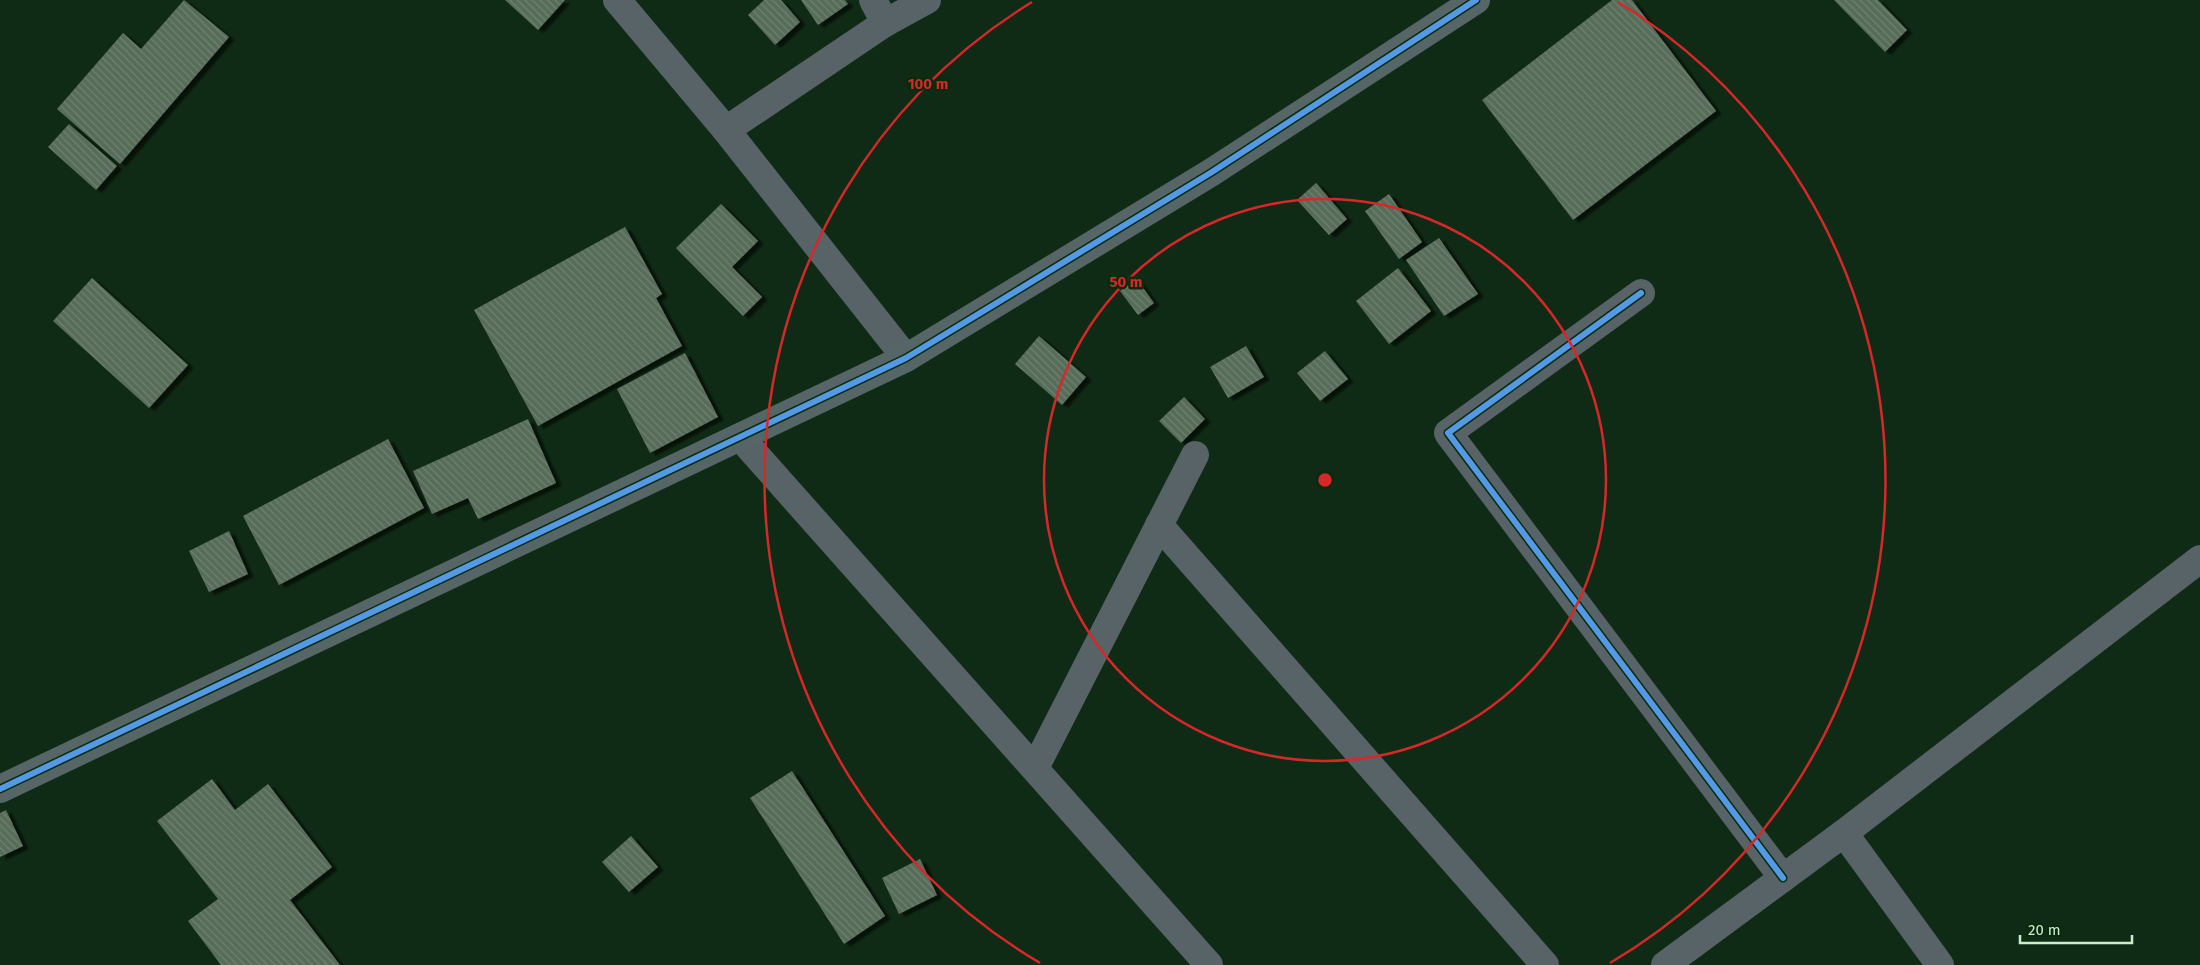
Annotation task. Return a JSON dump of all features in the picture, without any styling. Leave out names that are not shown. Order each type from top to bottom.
[{"type":"street","points":[[617,0],[726,130],[906,358]]},
{"type":"street","points":[[726,130],[879,11],[927,0]]},
{"type":"street","points":[[0,789],[906,358],[1212,172],[1476,0]]},
{"type":"street","points":[[1641,293],[1448,433],[1783,878]]},
{"type":"street","points":[[740,437],[1209,965]]},
{"type":"street","points":[[1035,768],[1194,455]]},
{"type":"street","points":[[1159,525],[1546,965]]},
{"type":"street","points":[[1664,965],[1844,833],[2200,560]]},
{"type":"street","points":[[1844,833],[1940,965]]},
{"type":"building","points":[[184,0],[229,37],[120,164],[57,109],[123,33],[141,49]]},
{"type":"building","points":[[505,0],[565,0],[538,30]]},
{"type":"building","points":[[764,0],[781,0],[800,22],[775,45],[748,15]]},
{"type":"building","points":[[801,0],[845,0],[848,4],[818,25]]},
{"type":"building","points":[[1612,0],[1632,0],[1716,111],[1573,220],[1482,100]]},
{"type":"building","points":[[1834,0],[1878,0],[1907,30],[1885,52]]},
{"type":"building","points":[[69,124],[117,166],[96,190],[48,147]]},
{"type":"building","points":[[1316,183],[1347,219],[1329,235],[1297,200]]},
{"type":"building","points":[[1389,194],[1422,242],[1399,259],[1365,211]]},
{"type":"building","points":[[721,204],[758,241],[732,267],[762,297],[743,316],[676,248]]},
{"type":"building","points":[[625,227],[662,294],[656,298],[682,346],[538,426],[474,310]]},
{"type":"building","points":[[1439,238],[1478,294],[1444,316],[1406,260]]},
{"type":"building","points":[[1398,268],[1431,311],[1389,344],[1356,301]]},
{"type":"building","points":[[92,278],[188,365],[149,408],[53,321]]},
{"type":"building","points":[[1136,278],[1154,303],[1138,315],[1120,291]]},
{"type":"building","points":[[1039,336],[1086,377],[1062,405],[1015,364]]},
{"type":"building","points":[[1246,346],[1264,377],[1228,398],[1210,367]]},
{"type":"building","points":[[1325,351],[1348,379],[1320,401],[1297,373]]},
{"type":"building","points":[[685,353],[718,417],[650,453],[617,389]]},
{"type":"building","points":[[1184,397],[1205,419],[1181,443],[1159,421]]},
{"type":"building","points":[[528,419],[556,483],[478,519],[468,498],[432,514],[413,471]]},
{"type":"building","points":[[388,439],[424,508],[279,585],[243,516]]},
{"type":"building","points":[[229,531],[248,574],[209,592],[189,551]]},
{"type":"building","points":[[792,771],[885,916],[844,944],[750,798]]},
{"type":"building","points":[[212,779],[235,810],[268,784],[332,867],[290,900],[340,965],[221,965],[188,921],[218,899],[157,821]]},
{"type":"building","points":[[6,810],[23,846],[0,857],[0,813]]},
{"type":"building","points":[[631,836],[658,867],[629,892],[602,862]]},
{"type":"building","points":[[920,859],[937,895],[899,914],[882,878]]},
{"type":"cycle path","points":[[0,789],[906,358],[1212,172],[1476,0]]},
{"type":"cycle path","points":[[1641,293],[1448,433],[1783,878]]}]
